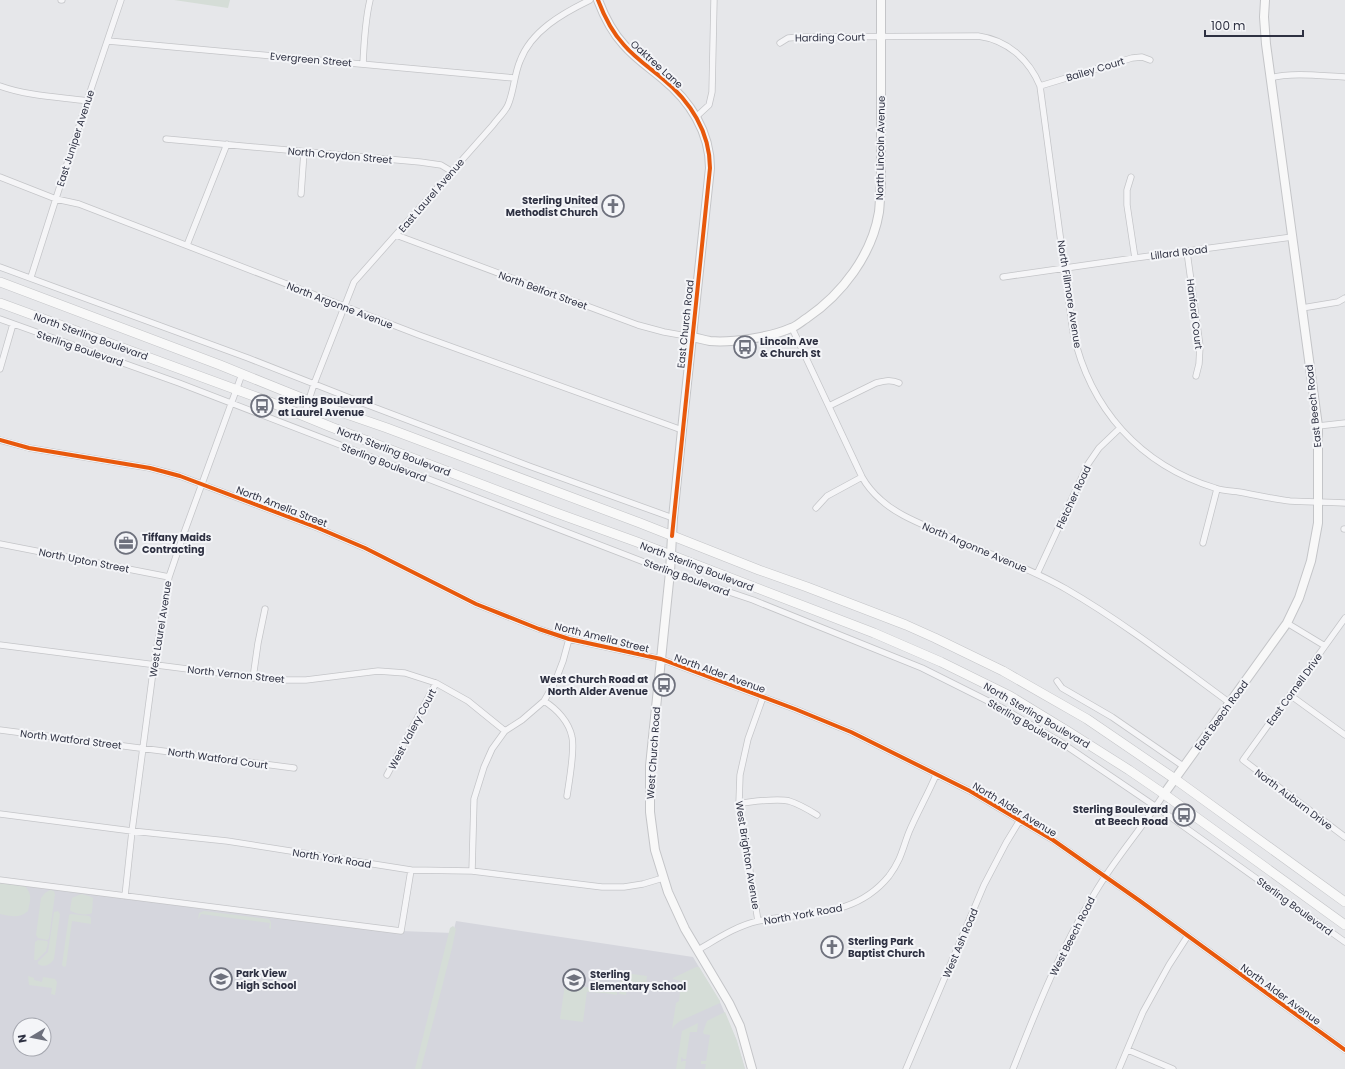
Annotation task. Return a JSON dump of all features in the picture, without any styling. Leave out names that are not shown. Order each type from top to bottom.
[{"type":"main road","name":"North Sterling Boulevard","points":[[0,282],[242,374],[308,401],[387,428],[906,625],[968,653],[1026,683],[1087,719],[1175,779],[1345,902]]},
{"type":"main road","name":"North Sterling Boulevard","points":[[0,303],[237,389],[539,507],[874,633],[941,662],[1017,700],[1069,732],[1164,794],[1345,925]]},
{"type":"street","name":"East Juniper Avenue","points":[[31,277],[121,0]]},
{"type":"street","points":[[363,64],[364,39],[370,0]]},
{"type":"street","name":"East Laurel Avenue","points":[[304,415],[314,384],[354,282],[493,125],[507,106],[513,90],[514,78],[520,59],[531,41],[562,14],[590,0]]},
{"type":"street","name":"Oaktree Lane","points":[[598,0],[607,20],[623,45],[676,90],[696,117]]},
{"type":"street","points":[[696,117],[709,105],[712,92],[714,0]]},
{"type":"street","name":"North Lincoln Avenue","points":[[692,337],[710,341],[737,341],[792,328],[817,311],[844,286],[862,260],[879,212],[881,184],[881,0]]},
{"type":"street","name":"East Beech Road","points":[[1164,794],[1287,623],[1299,598],[1311,561],[1318,523],[1318,426],[1270,78],[1264,17],[1265,0]]},
{"type":"street","name":"Harding Court","points":[[780,43],[788,38],[801,37],[881,36]]},
{"type":"street","name":"North Fillmore Avenue","points":[[881,36],[978,36],[995,40],[1006,45],[1024,60],[1032,70],[1040,86],[1074,332],[1081,360],[1093,388],[1102,404],[1120,428],[1142,449],[1162,465],[1187,478],[1217,489],[1291,501],[1345,503]]},
{"type":"street","name":"Evergreen Street","points":[[108,41],[514,78]]},
{"type":"street","name":"Bailey Court","points":[[1040,86],[1132,58],[1142,57],[1150,60]]},
{"type":"street","points":[[1270,78],[1296,75],[1345,77]]},
{"type":"street","points":[[0,86],[11,90],[36,95],[87,101]]},
{"type":"street","name":"East Church Road","points":[[672,536],[710,168],[709,149],[704,133],[696,117]]},
{"type":"street","name":"North Croydon Street","points":[[166,139],[420,162],[441,165],[451,171]]},
{"type":"street","points":[[188,245],[227,144]]},
{"type":"street","points":[[301,194],[304,152]]},
{"type":"street","name":"North Argonne Avenue","points":[[0,177],[56,198],[79,204],[344,306],[682,430]]},
{"type":"street","points":[[1131,177],[1127,190],[1127,205],[1135,258]]},
{"type":"street","name":"North Belfort Street","points":[[396,236],[638,325],[692,337]]},
{"type":"street","name":"Lillard Road","points":[[1004,278],[1135,258],[1292,237]]},
{"type":"street","name":"Hanford Court","points":[[1186,252],[1200,346],[1200,364],[1196,376]]},
{"type":"street","points":[[0,266],[248,358],[529,466],[673,518]]},
{"type":"street","points":[[1302,308],[1338,302],[1345,298]]},
{"type":"street","name":"Sterling Boulevard","points":[[0,319],[231,404],[670,572],[760,603],[922,668],[1004,709],[1059,741],[1156,807],[1345,942]]},
{"type":"street","points":[[0,368],[13,324]]},
{"type":"street","name":"North Argonne Avenue","points":[[792,328],[862,477],[882,501],[905,516],[948,537],[1037,574],[1065,588],[1090,603],[1230,703]]},
{"type":"street","name":"West Laurel Avenue","points":[[125,896],[154,664],[169,577],[242,374]]},
{"type":"street","points":[[829,406],[876,383],[893,380],[899,383]]},
{"type":"street","points":[[1318,426],[1345,423]]},
{"type":"street","name":"Fletcher Road","points":[[1037,574],[1088,464],[1099,448],[1120,428]]},
{"type":"street","name":"North Amelia Street","points":[[0,440],[29,448],[150,468],[202,484],[318,528],[365,548],[476,604],[569,639],[661,659]]},
{"type":"street","points":[[816,508],[827,496],[862,477]]},
{"type":"street","points":[[1203,543],[1217,489]]},
{"type":"street","name":"West Church Road","points":[[672,536],[670,572],[650,766],[650,812],[655,850],[663,878],[677,911],[698,950],[725,994],[740,1026],[752,1069]]},
{"type":"street","name":"North Upton Street","points":[[0,544],[169,577]]},
{"type":"street","points":[[253,678],[265,609]]},
{"type":"street","name":"East Cornell Drive","points":[[1243,760],[1345,618]]},
{"type":"street","points":[[1287,623],[1325,646]]},
{"type":"street","points":[[472,871],[474,799],[478,783],[492,749],[505,731],[522,720],[544,701],[555,682],[569,639]]},
{"type":"street","name":"North Vernon Street","points":[[0,645],[274,680],[306,680],[378,671],[405,673],[436,683],[468,701],[505,731]]},
{"type":"street","name":"North Alder Avenue","points":[[661,659],[851,732],[970,791],[1053,840],[1345,1050]]},
{"type":"street","points":[[1057,681],[1062,688],[1112,717],[1184,766]]},
{"type":"street","name":"West Valery Court","points":[[387,775],[436,683]]},
{"type":"street","points":[[1290,695],[1345,735]]},
{"type":"street","name":"West Brighton Avenue","points":[[758,921],[738,803],[740,775],[748,739],[763,697]]},
{"type":"street","points":[[544,701],[554,707],[566,722],[572,738],[572,756],[566,796]]},
{"type":"street","name":"North Watford Street","points":[[0,730],[143,748]]},
{"type":"street","name":"North Watford Court","points":[[143,748],[294,768]]},
{"type":"street","name":"North Auburn Drive","points":[[1243,760],[1345,837]]},
{"type":"street","name":"North York Road","points":[[698,950],[727,933],[747,924],[845,907],[864,898],[878,888],[889,876],[901,858],[909,832],[936,775]]},
{"type":"street","name":"West Beech Road","points":[[1013,1069],[1042,995],[1069,937],[1097,889],[1164,794]]},
{"type":"street","points":[[738,803],[788,801],[808,809],[817,815]]},
{"type":"street","name":"North York Road","points":[[0,814],[132,831],[227,841],[411,870],[472,871],[602,887],[624,888],[663,878]]},
{"type":"street","name":"West Ash Road","points":[[906,1069],[984,885],[1020,820]]},
{"type":"street","points":[[0,880],[401,931],[411,870]]},
{"type":"street","points":[[1119,1069],[1143,1012],[1169,964],[1187,937]]},
{"type":"street","points":[[1128,1050],[1173,1069]]},
{"type":"shaded area","points":[[174,0],[230,0],[228,8]]},
{"type":"shaded area","name":"Park View High School","points":[[0,880],[401,931],[453,933],[456,921],[693,957],[720,1002],[736,1039],[745,1069],[0,1069]]},
{"type":"shaded area","points":[[0,883],[25,886],[28,889],[30,900],[28,911],[25,914],[11,916],[0,914]]},
{"type":"shaded area","points":[[50,890],[54,891],[55,894],[49,938],[47,940],[38,938],[36,935],[41,898]]},
{"type":"shaded area","points":[[81,894],[93,898],[92,913],[81,914],[74,913],[70,910],[72,898]]},
{"type":"shaded area","points":[[58,911],[60,914],[54,959],[51,963],[42,966],[38,964],[38,962],[48,952],[54,912]]},
{"type":"shaded area","points":[[204,911],[269,919],[271,922],[271,929],[269,928],[270,923],[201,914],[198,920],[199,913]]},
{"type":"shaded area","points":[[69,915],[89,916],[91,918],[91,924],[72,921],[66,966],[64,967],[62,965]]},
{"type":"shaded area","points":[[453,926],[456,929],[452,948],[421,1069],[415,1069],[450,928]]},
{"type":"shaded area","points":[[38,940],[47,941],[48,943],[46,951],[37,960],[34,960],[35,942]]},
{"type":"shaded area","points":[[699,967],[720,1003],[680,1021],[672,1029],[676,1003],[679,1001],[681,981],[673,978]]},
{"type":"shaded area","points":[[625,973],[647,976],[646,984],[628,982],[626,995],[619,994],[622,974]]},
{"type":"shaded area","points":[[28,976],[34,978],[34,980],[42,982],[43,977],[55,979],[57,982],[55,995],[51,994],[52,988],[29,985]]},
{"type":"shaded area","points":[[565,984],[617,992],[617,995],[587,991],[583,1022],[560,1019]]},
{"type":"shaded area","points":[[725,1012],[737,1041],[745,1069],[705,1069],[706,1064],[701,1064],[701,1061],[706,1061],[710,1035],[704,1034],[703,1032],[707,1021]]},
{"type":"shaded area","points":[[698,1023],[697,1032],[690,1032],[686,1059],[681,1058],[681,1062],[686,1061],[685,1069],[676,1069],[682,1031]]},
{"type":"cycle path","points":[[598,0],[609,24],[628,50],[673,88],[690,107],[702,130],[709,155],[710,168],[672,536]]},
{"type":"cycle path","points":[[0,440],[29,448],[150,468],[180,476],[318,528],[365,548],[476,604],[539,629],[569,639],[661,659],[795,709],[851,732],[970,791],[1053,840],[1140,901],[1345,1050]]},
{"type":"place","name":"Sterling United Methodist Church","points":[[613,206]]},
{"type":"place","name":"Lincoln Ave & Church St","points":[[745,347]]},
{"type":"place","name":"Sterling Boulevard at Laurel Avenue","points":[[262,406]]},
{"type":"place","name":"Tiffany Maids Contracting","points":[[126,543]]},
{"type":"place","name":"West Church Road at North Alder Avenue","points":[[664,685]]},
{"type":"place","name":"Sterling Boulevard at Beech Road","points":[[1184,815]]},
{"type":"place","name":"Sterling Park Baptist Church","points":[[832,947]]},
{"type":"place","name":"Park View High School","points":[[221,979]]},
{"type":"place","name":"Sterling Elementary School","points":[[574,980]]}]
